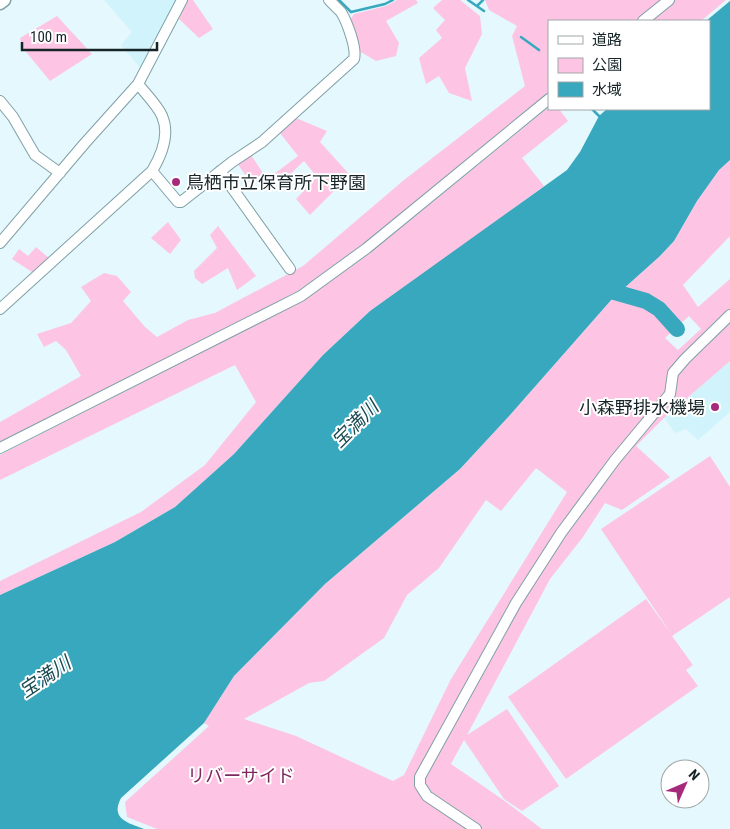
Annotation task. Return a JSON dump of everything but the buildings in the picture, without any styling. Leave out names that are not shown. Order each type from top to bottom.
[{"type":"street","points":[[0,3],[4,0]]},
{"type":"street","points":[[0,243],[138,84],[182,0]]},
{"type":"street","points":[[152,172],[178,202],[181,202],[220,171],[262,142],[354,59],[356,53],[346,21],[329,0]]},
{"type":"street","points":[[644,20],[669,0]]},
{"type":"street","points":[[0,309],[152,172],[161,154],[164,139],[162,116],[138,84]]},
{"type":"street","points":[[0,448],[300,296],[367,248],[548,100]]},
{"type":"street","points":[[0,101],[12,117],[35,156],[60,173]]},
{"type":"street","points":[[220,171],[290,269]]},
{"type":"street","points":[[476,829],[427,796],[420,786],[420,777],[516,603],[561,533],[615,460],[670,394],[673,374],[685,359],[730,315]]},
{"type":"shaded area","points":[[104,0],[177,0],[142,70],[121,45],[132,32]]},
{"type":"shaded area","points":[[730,361],[730,412],[698,440],[686,429],[675,433],[664,418]]},
{"type":"green space","points":[[188,0],[193,0],[213,29],[199,38],[179,19]]},
{"type":"green space","points":[[397,0],[416,0],[418,3],[386,21],[399,43],[396,56],[376,61],[359,51],[350,20],[354,14],[386,6]]},
{"type":"green space","points":[[442,0],[460,0],[480,16],[482,34],[465,68],[472,101],[449,93],[439,76],[426,84],[419,58],[442,38],[436,30],[445,20],[433,8]]},
{"type":"green space","points":[[485,0],[726,0],[702,20],[548,20],[548,94],[363,244],[298,291],[0,443],[0,422],[81,376],[66,350],[56,341],[44,347],[37,334],[71,323],[91,301],[81,287],[104,273],[117,276],[131,292],[123,301],[145,327],[157,337],[188,320],[215,313],[303,266],[404,180],[525,86],[512,36],[517,26],[489,10]]},
{"type":"green space","points":[[57,16],[92,54],[50,81],[22,47],[20,38]]},
{"type":"green space","points":[[548,108],[548,110],[560,110],[568,121],[522,158],[544,186],[445,259],[370,311],[323,355],[234,454],[175,507],[115,542],[0,595],[0,581],[141,512],[205,465],[256,402],[235,365],[0,480],[0,455],[306,299],[370,253]]},
{"type":"green space","points":[[296,118],[327,131],[320,142],[350,175],[310,215],[296,199],[317,177],[304,161],[280,184],[274,174],[298,156],[280,133]]},
{"type":"green space","points":[[251,155],[263,173],[251,183],[237,163]]},
{"type":"green space","name":"リバーサイド","points":[[730,160],[730,236],[683,285],[698,307],[730,279],[730,361],[664,418],[636,446],[670,477],[622,510],[605,503],[583,537],[550,579],[467,735],[507,709],[559,786],[522,811],[504,799],[464,740],[451,764],[542,829],[157,829],[127,817],[125,802],[209,726],[204,723],[234,676],[325,584],[460,469],[612,299],[674,241],[697,201],[719,170]],"holes":[[[689,316],[701,329],[678,350],[665,338]],[[536,468],[567,492],[451,679],[404,775],[393,781],[296,736],[244,719],[309,683],[324,681],[384,638],[407,595],[439,568],[486,500],[501,511]]]},
{"type":"green space","points":[[168,222],[181,240],[170,254],[151,238]]},
{"type":"green space","points":[[218,226],[256,276],[237,290],[228,268],[202,284],[195,278],[194,271],[217,248],[210,235]]},
{"type":"green space","points":[[36,247],[50,259],[35,274],[12,259],[19,249],[28,256]]},
{"type":"green space","points":[[710,456],[730,487],[730,597],[672,636],[693,665],[686,670],[698,686],[566,779],[508,697],[646,599],[672,635],[601,529]]},
{"type":"water","name":"宝満川","points":[[730,1],[730,160],[719,170],[697,201],[674,241],[612,299],[460,469],[325,584],[234,676],[204,723],[121,798],[118,805],[119,815],[127,822],[144,829],[0,829],[0,595],[115,542],[175,507],[234,454],[323,355],[370,311],[567,170],[580,152],[599,116],[606,110],[710,110],[710,20],[707,20]]},
{"type":"waterway","points":[[339,0],[351,12],[385,4],[393,0]]},
{"type":"waterway","points":[[468,0],[484,11]]},
{"type":"waterway","points":[[477,6],[483,0]]},
{"type":"waterway","points":[[521,37],[539,50]]},
{"type":"waterway","points":[[593,110],[599,116]]},
{"type":"waterway","points":[[597,287],[646,301],[659,309],[677,329]]},
{"type":"place","name":"鳥栖市立保育所下野園","points":[[176,182]]},
{"type":"place","name":"小森野排水機場","points":[[715,407]]}]
